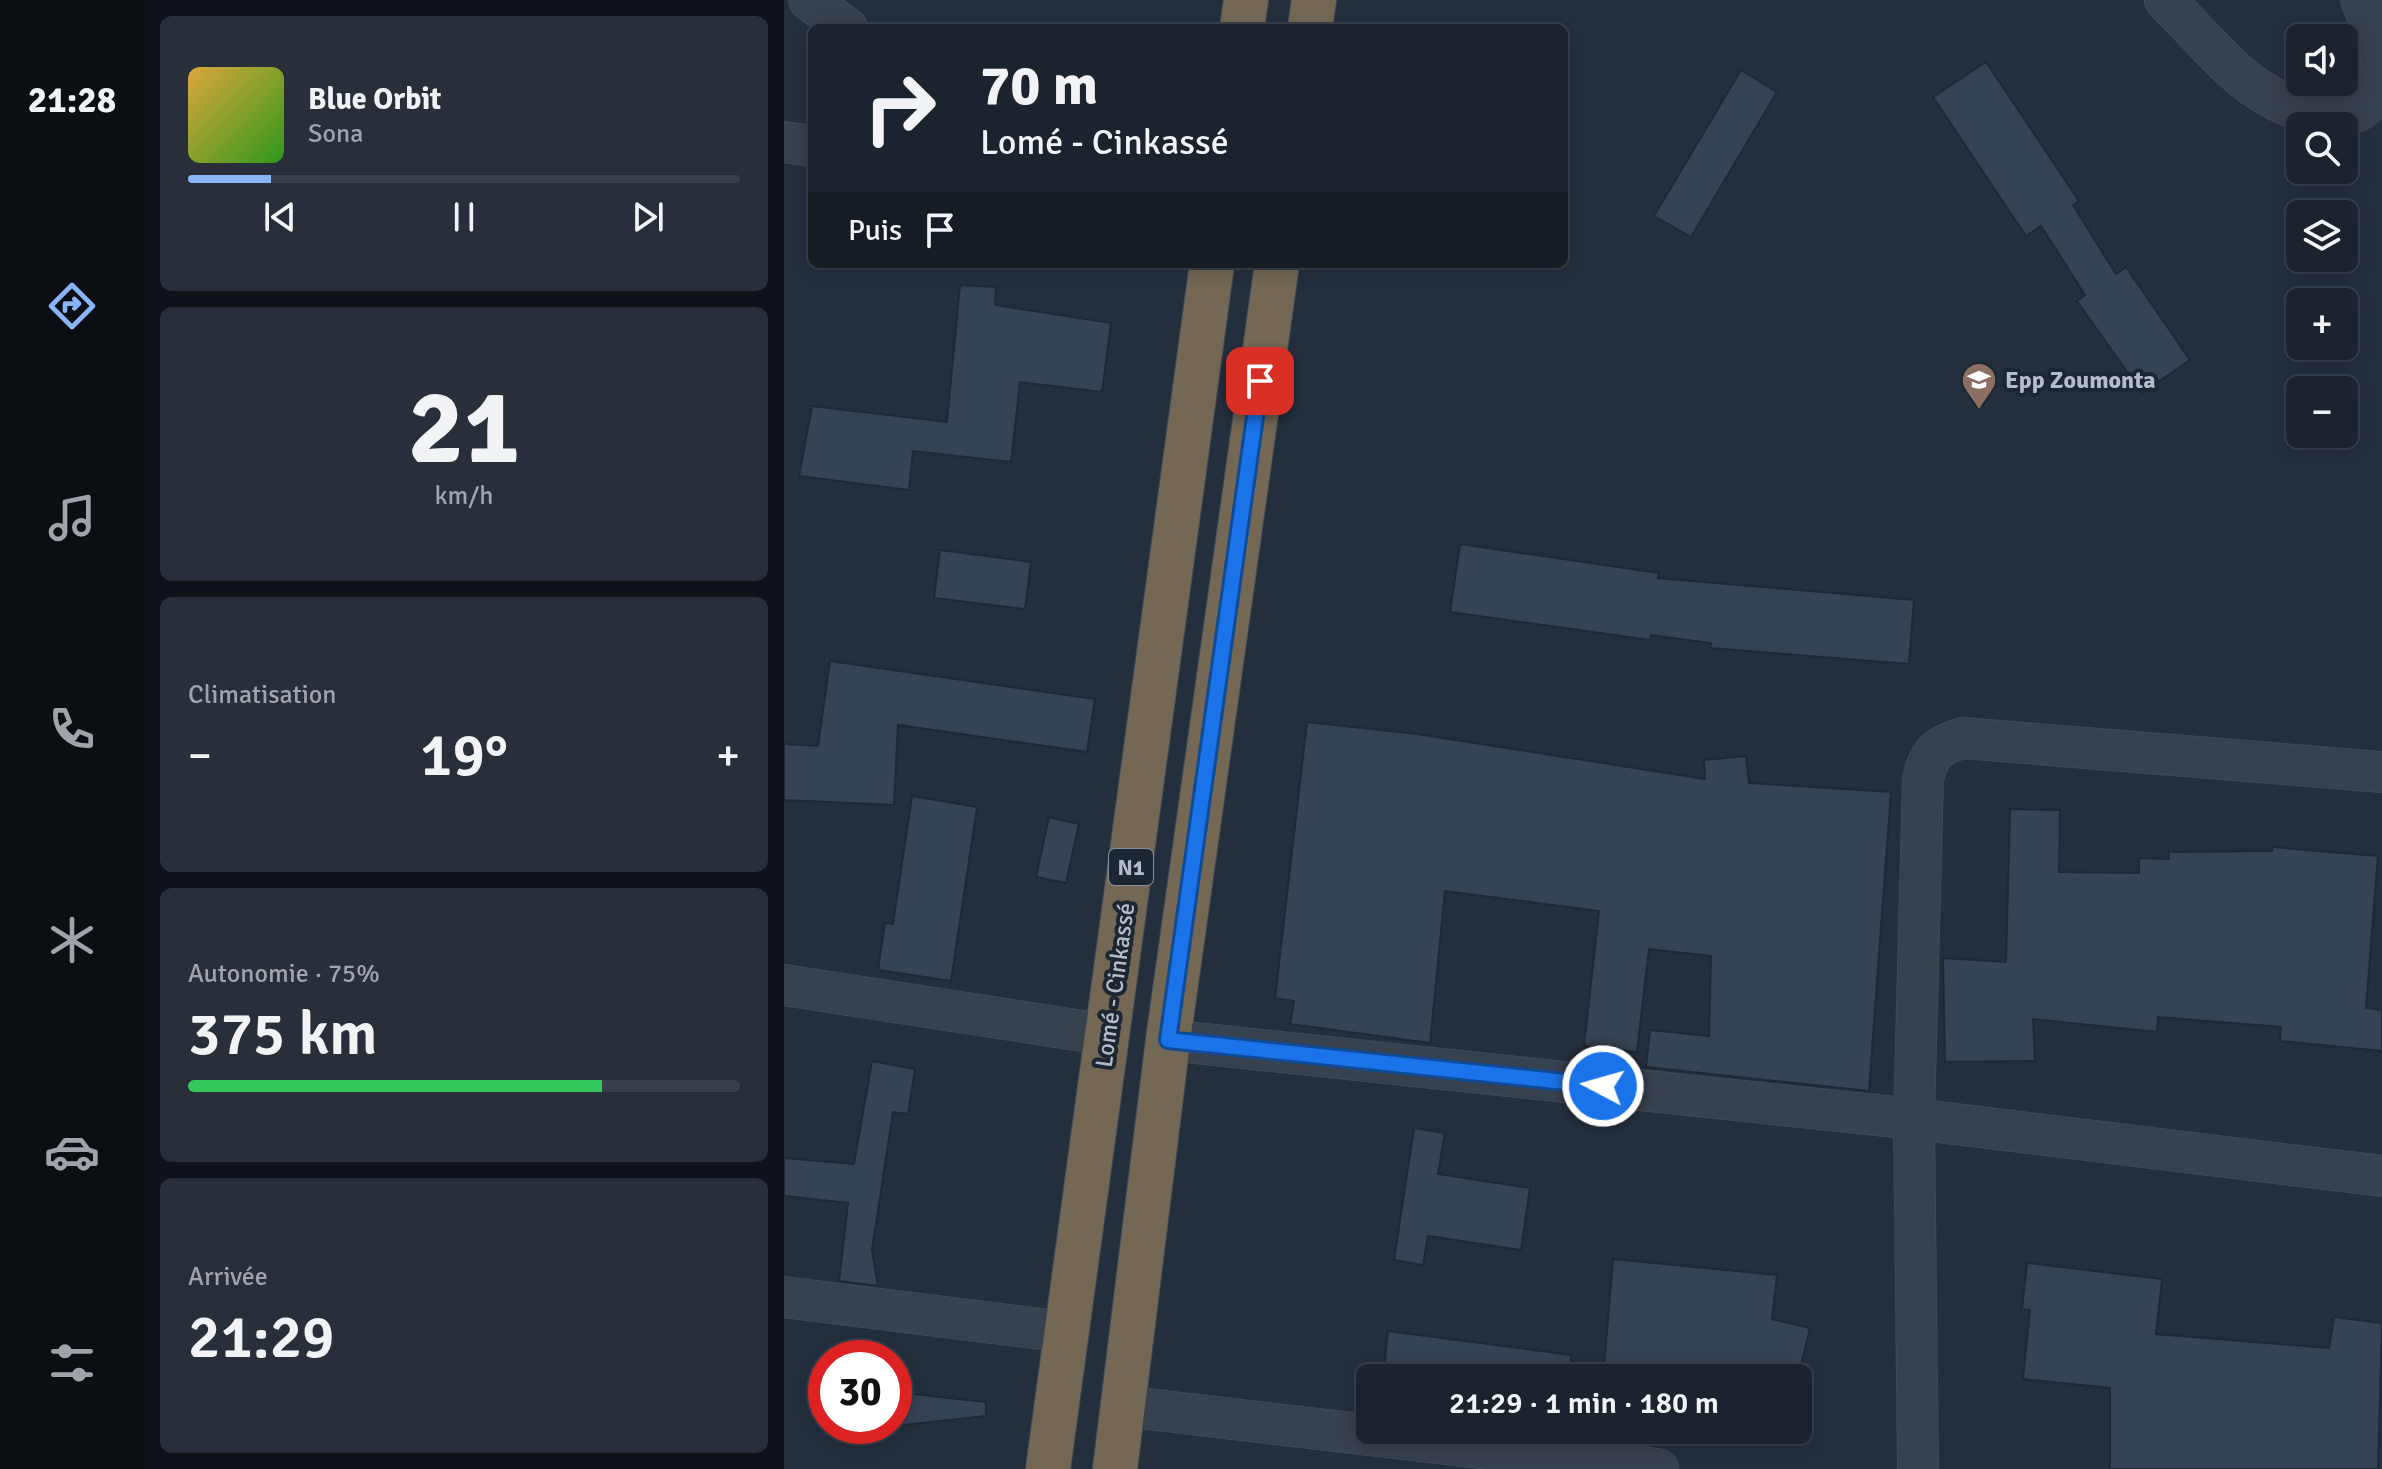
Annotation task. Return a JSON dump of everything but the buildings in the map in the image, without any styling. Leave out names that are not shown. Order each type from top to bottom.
[{"type":"highway","points":[[1243,24],[1246,0]]},
{"type":"highway","points":[[1311,24],[1314,0]]},
{"type":"highway","name":"Lomé - Cinkassé","points":[[1048,1469],[1176,547],[1211,268]]},
{"type":"highway","name":"N1","points":[[1115,1469],[1168,1040],[1276,268]]},
{"type":"highway","points":[[1176,547],[1235,556]]},
{"type":"street","points":[[809,0],[842,24]]},
{"type":"street","points":[[2165,0],[2256,89],[2296,109],[2327,118],[2348,117],[2370,105],[2380,84],[2382,58],[2361,0]]},
{"type":"street","points":[[784,142],[808,145]]},
{"type":"street","points":[[1918,1469],[1914,1119],[1923,779],[1927,761],[1940,745],[1963,738],[2382,772]]},
{"type":"street","points":[[784,985],[1108,1035]]},
{"type":"street","points":[[1168,1040],[1914,1119],[2382,1176]]},
{"type":"street","points":[[784,1297],[1065,1332]]},
{"type":"street","points":[[1123,1406],[1658,1469]]},
{"type":"place","name":"Epp Zoumonta","points":[[1979,411]]},
{"type":"route","points":[[1260,381],[1168,1040],[1603,1086]]}]
